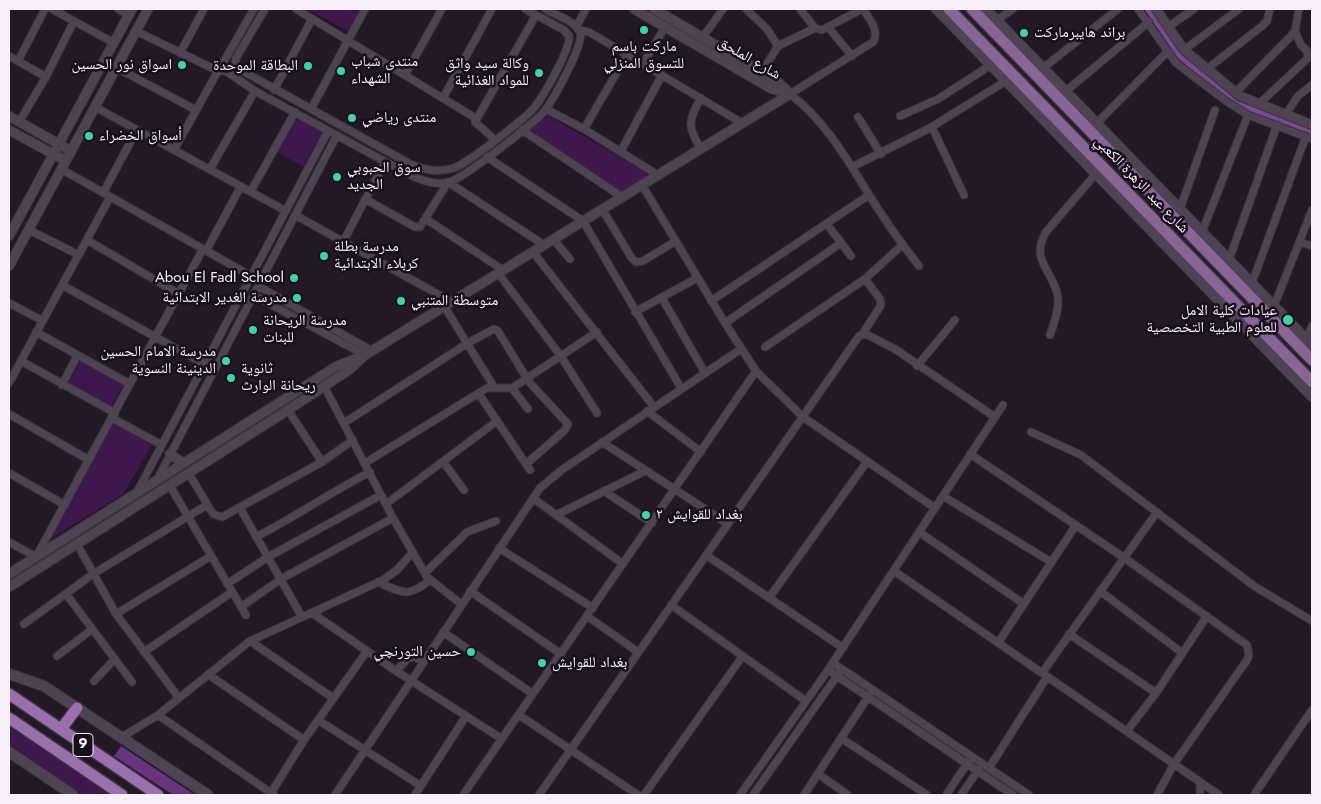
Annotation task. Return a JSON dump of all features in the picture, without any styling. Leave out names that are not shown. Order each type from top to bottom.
[{"type":"highway","name":"9","points":[[9,694],[156,794]]},
{"type":"highway","points":[[61,730],[77,708]]},
{"type":"highway","name":"9","points":[[9,718],[122,795]]},
{"type":"main road","name":"شارع عبد الزهرة الكعبي","points":[[949,9],[1099,170],[1311,380]]},
{"type":"main road","name":"شارع عبد الزهرة الكعبي","points":[[972,9],[1312,360]]},
{"type":"main road","points":[[961,22],[964,13],[972,9]]},
{"type":"main road","points":[[9,674],[36,682],[208,795]]},
{"type":"main road","points":[[11,756],[72,795]]},
{"type":"street","points":[[18,61],[45,9]]},
{"type":"street","points":[[52,9],[114,43]]},
{"type":"street","points":[[9,236],[131,12],[118,9]]},
{"type":"street","points":[[9,266],[148,9]]},
{"type":"street","points":[[180,53],[204,9]]},
{"type":"street","points":[[174,150],[196,110],[222,71],[224,61],[254,9]]},
{"type":"street","points":[[235,65],[236,58],[265,9]]},
{"type":"street","points":[[296,9],[477,119]]},
{"type":"street","points":[[311,109],[366,9]]},
{"type":"street","points":[[405,75],[442,9]]},
{"type":"street","points":[[443,98],[492,9]]},
{"type":"street","points":[[235,65],[274,90],[412,165],[436,171],[460,166],[535,107],[570,42],[567,33],[525,9]]},
{"type":"street","points":[[545,9],[577,28],[589,32],[742,123]]},
{"type":"street","points":[[577,28],[586,9]]},
{"type":"street","name":"شارع الملحق","points":[[634,9],[775,91],[790,94]]},
{"type":"street","name":"شارع الملحق","points":[[654,9],[762,72],[781,84],[790,94]]},
{"type":"street","points":[[703,37],[723,9]]},
{"type":"street","points":[[746,9],[767,30],[778,46]]},
{"type":"street","points":[[9,587],[288,410],[349,370],[369,353],[873,42],[876,34],[863,9],[822,30],[815,28],[800,9]]},
{"type":"street","points":[[936,9],[1006,81],[1099,170],[1312,397]]},
{"type":"street","points":[[986,9],[1309,342]]},
{"type":"street","points":[[997,20],[1013,9]]},
{"type":"street","points":[[1043,68],[1118,9]]},
{"type":"street","points":[[1138,9],[1176,62],[1248,115],[1309,137],[1252,283]]},
{"type":"street","points":[[1156,9],[1184,50],[1236,92],[1259,104],[1312,124]]},
{"type":"street","points":[[1168,27],[1194,9]]},
{"type":"street","points":[[1184,50],[1239,9]]},
{"type":"street","points":[[1207,69],[1262,26],[1267,21],[1270,9]]},
{"type":"street","points":[[1259,104],[1308,58],[1308,51],[1300,45],[1295,30],[1299,9]]},
{"type":"street","points":[[508,141],[497,137],[475,122],[536,15]]},
{"type":"street","points":[[274,90],[312,19]]},
{"type":"street","points":[[19,122],[46,77],[74,21]]},
{"type":"street","points":[[1066,91],[1149,22]]},
{"type":"street","points":[[643,64],[665,26]]},
{"type":"street","points":[[828,27],[852,56]]},
{"type":"street","points":[[365,199],[415,227],[420,227],[448,182],[487,158],[546,109],[579,48],[581,36],[577,28]]},
{"type":"street","points":[[762,72],[778,46],[815,28]]},
{"type":"street","points":[[1236,92],[1295,30]]},
{"type":"street","points":[[136,31],[222,71],[385,162],[428,182],[448,182],[544,245]]},
{"type":"street","points":[[1097,123],[1168,51]]},
{"type":"street","points":[[584,129],[627,55]]},
{"type":"street","points":[[9,56],[46,77]]},
{"type":"street","points":[[222,71],[235,65]]},
{"type":"street","points":[[900,116],[938,99],[991,65]]},
{"type":"street","points":[[117,68],[196,110]]},
{"type":"street","points":[[621,151],[662,75]]},
{"type":"street","points":[[852,167],[932,127],[1006,81]]},
{"type":"street","points":[[1286,114],[1298,96],[1312,85]]},
{"type":"street","points":[[210,169],[255,90]]},
{"type":"street","points":[[790,94],[818,118],[902,245],[919,266]]},
{"type":"street","points":[[701,98],[692,114],[690,124],[691,132],[701,149]]},
{"type":"street","points":[[95,108],[286,210]]},
{"type":"street","points":[[546,109],[584,129],[658,175]]},
{"type":"street","points":[[1180,209],[1215,110]]},
{"type":"street","points":[[251,191],[295,112]]},
{"type":"street","points":[[1202,232],[1248,115]]},
{"type":"street","points":[[9,116],[72,151]]},
{"type":"street","points":[[858,117],[881,154]]},
{"type":"street","points":[[1229,260],[1276,125]]},
{"type":"street","points":[[932,127],[964,195]]},
{"type":"street","points":[[9,130],[53,154],[64,165],[103,193],[251,276]]},
{"type":"street","points":[[103,193],[137,130]]},
{"type":"street","points":[[522,130],[622,197]]},
{"type":"street","points":[[137,492],[328,131]]},
{"type":"street","points":[[156,480],[337,135]]},
{"type":"street","points":[[368,153],[373,144]]},
{"type":"street","points":[[487,158],[583,221],[680,388]]},
{"type":"street","points":[[343,242],[385,162]]},
{"type":"street","points":[[1050,335],[1058,310],[1058,300],[1056,290],[1041,260],[1042,241],[1046,232],[1099,170]]},
{"type":"street","points":[[642,185],[711,301],[756,371],[803,417],[866,463],[935,508]]},
{"type":"street","points":[[36,557],[179,294],[241,186]]},
{"type":"street","points":[[711,301],[869,195]]},
{"type":"street","points":[[9,383],[110,197]]},
{"type":"street","points":[[602,209],[631,257],[636,262],[643,261],[676,241]]},
{"type":"street","points":[[1274,306],[1300,242],[1310,223],[1312,210]]},
{"type":"street","points":[[295,215],[448,304],[494,387]]},
{"type":"street","points":[[426,219],[501,272],[560,355],[597,413]]},
{"type":"street","points":[[827,224],[851,256]]},
{"type":"street","points":[[29,230],[78,255]]},
{"type":"street","points":[[553,239],[570,260]]},
{"type":"street","points":[[87,240],[179,294]]},
{"type":"street","points":[[1300,242],[1312,246]]},
{"type":"street","points":[[725,323],[841,243]]},
{"type":"street","points":[[765,347],[865,278],[902,245]]},
{"type":"street","points":[[533,252],[596,332],[650,409],[701,452]]},
{"type":"street","points":[[636,312],[697,278]]},
{"type":"street","points":[[539,795],[882,303],[865,278]]},
{"type":"street","points":[[62,285],[204,364]]},
{"type":"street","points":[[258,286],[369,353]]},
{"type":"street","points":[[253,295],[369,353]]},
{"type":"street","points":[[662,298],[705,372]]},
{"type":"street","points":[[9,303],[43,321]]},
{"type":"street","points":[[917,366],[955,320]]},
{"type":"street","points":[[1309,342],[1312,326]]},
{"type":"street","points":[[344,423],[468,343],[490,330],[496,330],[526,378],[567,421],[568,426],[528,467],[478,394]]},
{"type":"street","points":[[36,332],[130,384]]},
{"type":"street","points":[[365,463],[478,394],[494,387],[512,388],[596,332]]},
{"type":"street","points":[[862,334],[896,349],[917,366],[995,417]]},
{"type":"street","points":[[335,795],[533,498],[551,478],[680,388],[741,349]]},
{"type":"street","points":[[9,574],[337,366],[369,353]]},
{"type":"street","points":[[62,385],[78,356]]},
{"type":"street","points":[[21,361],[162,445]]},
{"type":"street","points":[[463,795],[756,371]]},
{"type":"street","points":[[324,386],[393,518],[425,573],[430,580],[461,604]]},
{"type":"street","points":[[512,388],[528,409]]},
{"type":"street","points":[[740,795],[833,663],[1003,404]]},
{"type":"street","points":[[288,410],[322,462]]},
{"type":"street","points":[[9,414],[89,460]]},
{"type":"street","points":[[386,504],[497,422]]},
{"type":"street","points":[[1031,432],[1081,455],[1262,591],[1312,621]]},
{"type":"street","points":[[189,474],[207,505],[217,517],[222,517],[322,462],[353,440]]},
{"type":"street","points":[[602,442],[728,524]]},
{"type":"street","points":[[170,454],[183,463]]},
{"type":"street","points":[[970,454],[1207,616],[1242,641],[1249,650],[1249,655],[1174,764],[1157,795]]},
{"type":"street","points":[[155,458],[166,463]]},
{"type":"street","points":[[444,463],[464,490]]},
{"type":"street","points":[[769,598],[866,463]]},
{"type":"street","points":[[556,515],[645,471]]},
{"type":"street","points":[[256,536],[370,472]]},
{"type":"street","points":[[9,473],[65,506]]},
{"type":"street","points":[[170,486],[246,615]]},
{"type":"street","points":[[604,491],[652,523]]},
{"type":"street","points":[[227,584],[268,557],[381,495]]},
{"type":"street","points":[[943,496],[1051,562]]},
{"type":"street","points":[[533,498],[623,564]]},
{"type":"street","points":[[24,624],[93,574],[207,505]]},
{"type":"street","points":[[240,508],[302,617]]},
{"type":"street","points":[[961,795],[978,771],[986,766],[1070,634],[1123,557],[1157,512]]},
{"type":"street","points":[[241,607],[281,579],[393,518]]},
{"type":"street","points":[[425,573],[466,532],[496,521]]},
{"type":"street","points":[[998,643],[1076,525]]},
{"type":"street","points":[[919,532],[1024,604]]},
{"type":"street","points":[[9,542],[36,557]]},
{"type":"street","points":[[77,544],[116,614],[179,698]]},
{"type":"street","points":[[499,548],[593,608]]},
{"type":"street","points":[[122,737],[158,715],[250,641],[393,574],[413,552]]},
{"type":"street","points":[[706,555],[842,648]]},
{"type":"street","points":[[116,614],[211,556]]},
{"type":"street","points":[[894,570],[1219,795]]},
{"type":"street","points":[[378,582],[409,593],[414,592],[430,580]]},
{"type":"street","points":[[470,591],[561,654]]},
{"type":"street","points":[[1100,591],[1181,652]]},
{"type":"street","points":[[144,652],[232,592]]},
{"type":"street","points":[[66,594],[91,630],[132,682]]},
{"type":"street","points":[[671,605],[806,701]]},
{"type":"street","points":[[312,613],[396,672],[502,739]]},
{"type":"street","points":[[587,616],[638,652]]},
{"type":"street","points":[[1127,732],[1156,693],[1181,652],[1207,616]]},
{"type":"street","points":[[57,656],[91,630]]},
{"type":"street","points":[[443,632],[534,694]]},
{"type":"street","points":[[1070,634],[1156,693]]},
{"type":"street","points":[[250,641],[333,698]]},
{"type":"street","points":[[158,715],[273,794],[304,740],[367,651]]},
{"type":"street","points":[[396,672],[408,658],[414,657],[424,662]]},
{"type":"street","points":[[644,795],[742,657]]},
{"type":"street","points":[[94,681],[114,660]]},
{"type":"street","points":[[833,663],[1029,795]]},
{"type":"street","points":[[746,786],[756,794],[842,669]]},
{"type":"street","points":[[828,670],[1013,795]]},
{"type":"street","points":[[209,675],[304,740]]},
{"type":"street","points":[[804,795],[873,690]]},
{"type":"street","points":[[1254,795],[1312,710]]},
{"type":"street","points":[[519,715],[638,795]]},
{"type":"street","points":[[415,795],[466,716]]},
{"type":"street","points":[[318,720],[421,786]]},
{"type":"street","points":[[915,729],[920,722]]},
{"type":"street","points":[[841,738],[927,795]]},
{"type":"street","points":[[946,795],[972,757]]},
{"type":"street","points":[[818,774],[848,795]]},
{"type":"street","points":[[1200,782],[1200,795]]},
{"type":"shaded area","points":[[307,9],[361,9],[348,31]]},
{"type":"shaded area","points":[[548,116],[643,170],[647,175],[620,192],[529,130]]},
{"type":"shaded area","points":[[296,117],[323,132],[304,167],[277,152]]},
{"type":"shaded area","points":[[80,361],[124,383],[112,407],[68,384]]},
{"type":"shaded area","points":[[114,423],[152,445],[123,494],[50,539],[48,536],[63,515]]},
{"type":"shaded area","points":[[9,724],[114,795],[82,795],[9,746]]},
{"type":"shaded area","points":[[121,746],[195,795],[173,795],[114,756]]},
{"type":"waterway","points":[[1148,9],[1180,56],[1235,103],[1312,133]]},
{"type":"place","name":"ماركت باسم للتسوق المنزلي","points":[[644,30]]},
{"type":"place","name":"براند هايبرماركت","points":[[1024,33]]},
{"type":"place","name":"اسواق نور الحسين","points":[[182,65]]},
{"type":"place","name":"البطاقة الموحدة","points":[[308,66]]},
{"type":"place","name":"منتدى شباب الشهداء","points":[[341,71]]},
{"type":"place","name":"وكالة سيد واثق للمواد الغذائية","points":[[539,73]]},
{"type":"place","name":"منتدى رياضي","points":[[352,118]]},
{"type":"place","name":"أسواق الخضراء","points":[[89,136]]},
{"type":"place","name":"سوق الحبوبي الجديد","points":[[337,177]]},
{"type":"place","name":"مدرسة بطلة كربلاء الابتدائية","points":[[324,256]]},
{"type":"place","name":"Abou El Fadl School","points":[[294,278]]},
{"type":"place","name":"مدرسة الغدير الابتدائية","points":[[297,298]]},
{"type":"place","name":"متوسطة المتنبي","points":[[401,301]]},
{"type":"place","name":"عيادات كلية الامل للعلوم الطبية التخصصية","points":[[1288,320]]},
{"type":"place","name":"مدرسة الريحانة للبنات","points":[[253,330]]},
{"type":"place","name":"مدرسة الامام الحسين الدينينة النسوية","points":[[226,361]]},
{"type":"place","name":"ثانوية ريحانة الوارث","points":[[231,378]]},
{"type":"place","name":"بغداد للقوايش ٢","points":[[646,515]]},
{"type":"place","name":"حسين التورنچي","points":[[471,652]]},
{"type":"place","name":"بغداد للقوايش","points":[[542,663]]}]
